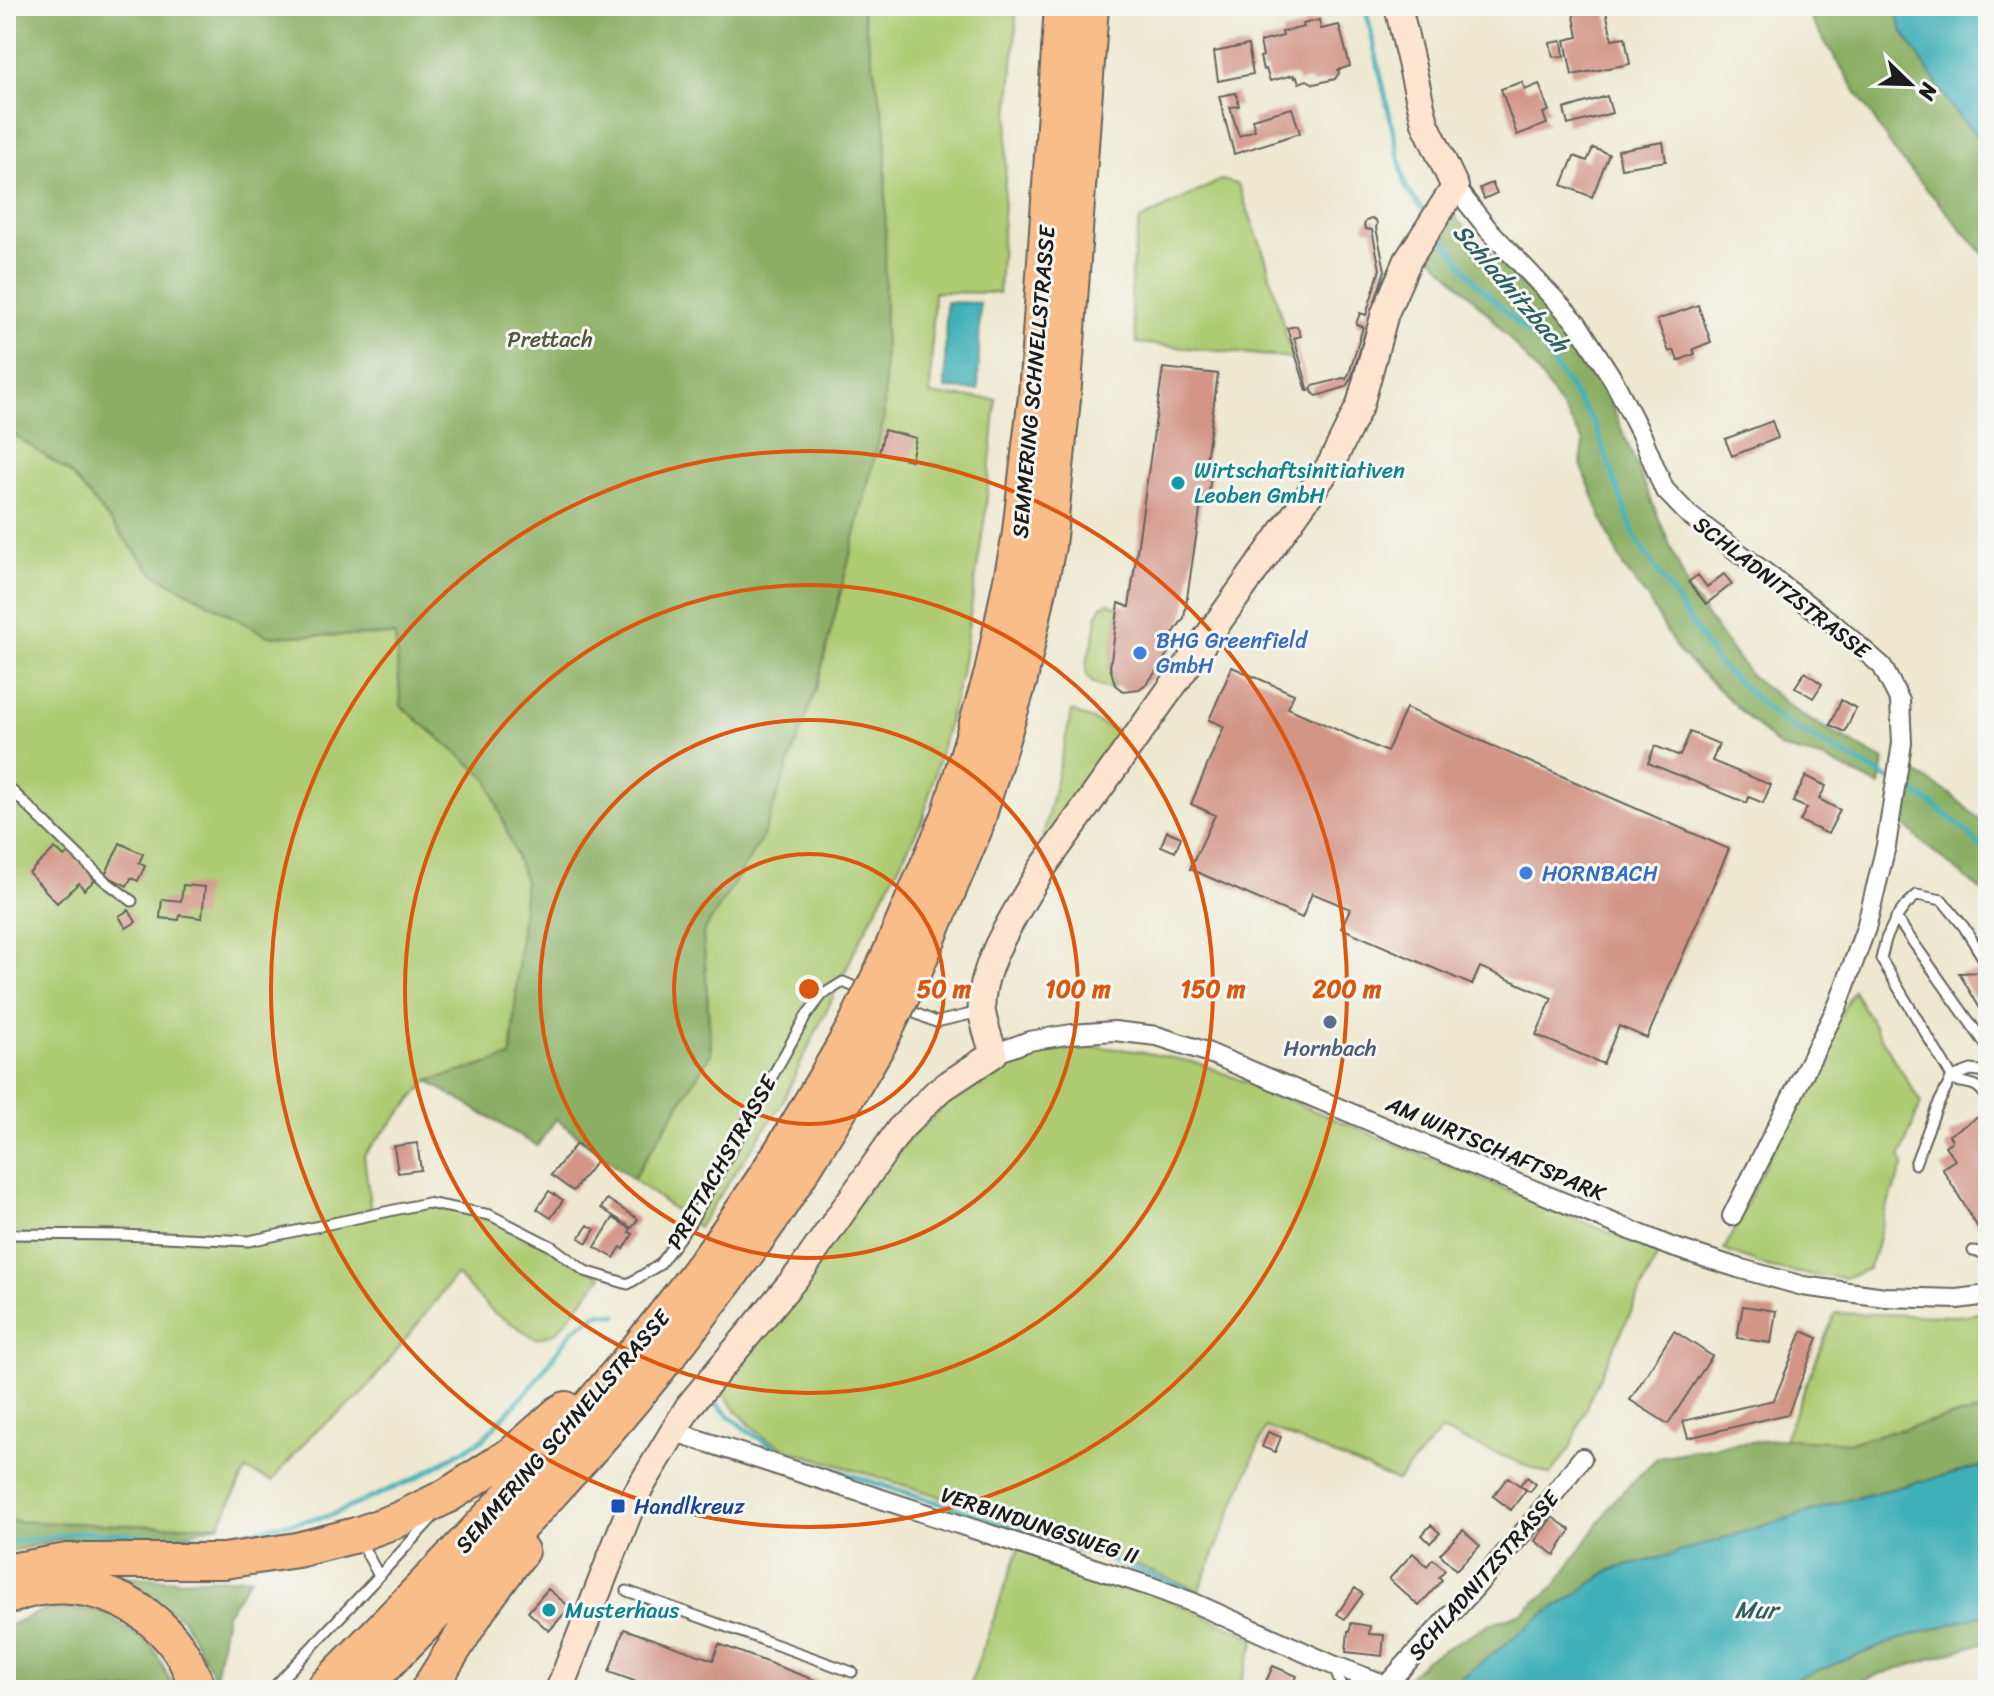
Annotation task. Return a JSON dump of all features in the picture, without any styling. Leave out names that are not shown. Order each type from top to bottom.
[{"type":"highway","name":"SEMMERING SCHNELLSTRASSE","points":[[901,965],[992,673],[1019,540],[1036,395],[1062,6]]},
{"type":"highway","name":"SEMMERING SCHNELLSTRASSE","points":[[361,1690],[564,1478],[679,1343],[770,1220],[830,1126],[866,1036],[975,828],[1020,679],[1048,546],[1063,399],[1091,6]]},
{"type":"highway","name":"SEMMERING SCHNELLSTRASSE","points":[[322,1690],[493,1514],[605,1388],[706,1260],[807,1111],[866,1036]]},
{"type":"highway","points":[[6,1575],[16,1570],[67,1561],[224,1561],[297,1550],[356,1535],[400,1519],[447,1496],[515,1452],[559,1413],[605,1388]]},
{"type":"highway","points":[[428,1690],[482,1604],[529,1540],[564,1478]]},
{"type":"highway","points":[[6,1598],[28,1590],[60,1587],[93,1590],[126,1601],[158,1623],[181,1652],[198,1690]]},
{"type":"street","name":"SCHLADNITZSTRASSE","points":[[1398,6],[1425,123],[1450,195],[1488,229],[1577,323],[1614,381],[1664,489],[1689,515],[1836,626],[1882,666],[1900,701],[1902,743],[1886,846],[1866,928],[1838,1005],[1732,1216]]},
{"type":"street","points":[[559,1690],[635,1496],[672,1431],[708,1381],[801,1271],[900,1129],[938,1091],[994,1054],[982,1012],[983,982],[1014,916],[1041,870],[1331,464],[1360,405],[1385,313],[1408,260],[1450,195]]},
{"type":"street","name":"AM WIRTSCHAFTSPARK","points":[[994,1054],[1029,1041],[1072,1034],[1114,1031],[1157,1036],[1207,1052],[1669,1246],[1738,1268],[1803,1286],[1885,1297],[1957,1299],[1988,1295]]},
{"type":"street","name":"VERBINDUNGSWEG II","points":[[672,1431],[1152,1587],[1384,1687]]},
{"type":"street","name":"SCHLADNITZSTRASSE","points":[[1384,1687],[1523,1533],[1582,1458]]},
{"type":"lane","points":[[6,785],[105,881],[132,901]]},
{"type":"lane","points":[[1988,966],[1964,927],[1942,900],[1917,895],[1896,918],[1881,959],[1951,1078],[1982,1089],[1988,1100]]},
{"type":"lane","points":[[1896,918],[1988,1048]]},
{"type":"lane","name":"PRETTACHSTRASSE","points":[[6,1232],[249,1241],[427,1203],[490,1215],[551,1246],[585,1271],[628,1284],[659,1265],[691,1222],[806,1016],[822,995],[843,982],[936,1022],[982,1012]]},
{"type":"lane","points":[[1915,1164],[1951,1078],[1971,1070],[1988,1072]]},
{"type":"lane","points":[[1973,1251],[1988,1254]]},
{"type":"lane","points":[[271,1690],[432,1520],[447,1496]]},
{"type":"lane","points":[[356,1535],[379,1576]]},
{"type":"lane","points":[[627,1591],[852,1672]]},
{"type":"lane","points":[[1333,1665],[1343,1690]]},
{"type":"green space","name":"Prettach","points":[[6,6],[861,6],[886,129],[884,419],[817,686],[762,838],[703,933],[711,1053],[633,1179],[556,1119],[537,1146],[428,1081],[511,1057],[525,881],[488,779],[401,706],[395,635],[268,636],[153,573],[70,473],[6,429]]},
{"type":"green space","points":[[861,6],[1015,6],[999,293],[934,292],[930,395],[996,399],[985,517],[961,674],[923,819],[856,948],[781,1105],[698,1227],[633,1179],[711,1054],[703,933],[762,838],[817,686],[884,419],[886,129]]},
{"type":"green space","points":[[1805,6],[1894,6],[1903,32],[1955,112],[1988,148],[1988,259],[1896,154]]},
{"type":"green space","points":[[1221,180],[1238,184],[1265,256],[1292,358],[1137,343],[1131,310],[1131,273],[1140,220]]},
{"type":"green space","points":[[1454,212],[1459,222],[1554,317],[1606,392],[1690,593],[1750,675],[1803,716],[1884,760],[1880,786],[1822,758],[1780,748],[1678,651],[1647,598],[1624,568],[1581,464],[1584,442],[1542,378],[1493,319],[1429,253]]},
{"type":"green space","points":[[6,429],[70,473],[153,573],[268,636],[395,635],[401,706],[488,779],[525,881],[511,1058],[428,1081],[364,1155],[371,1213],[427,1203],[490,1215],[602,1276],[557,1332],[537,1339],[494,1313],[456,1275],[360,1397],[312,1434],[272,1481],[246,1470],[220,1524],[165,1526],[6,1522]]},
{"type":"green space","points":[[1109,603],[1119,608],[1110,667],[1114,688],[1095,684],[1086,669],[1098,614],[1102,606]]},
{"type":"green space","points":[[1072,711],[1122,733],[1045,848],[1041,845]]},
{"type":"green space","points":[[1912,771],[1949,793],[1988,827],[1988,896],[1902,823]]},
{"type":"green space","points":[[1853,991],[1921,1103],[1900,1157],[1904,1165],[1885,1211],[1868,1269],[1845,1278],[1811,1275],[1770,1268],[1724,1250],[1807,1078]]},
{"type":"green space","points":[[1090,1046],[1199,1063],[1659,1253],[1589,1400],[1571,1447],[1550,1475],[1441,1431],[1397,1481],[1266,1427],[1199,1591],[1050,1533],[795,1452],[769,1440],[754,1428],[733,1407],[721,1386],[897,1151],[964,1087],[1038,1053]]},
{"type":"green space","points":[[1988,1312],[1988,1411],[1850,1442],[1784,1439],[1835,1313],[1958,1316]]},
{"type":"green space","points":[[1988,1411],[1988,1465],[1847,1500],[1656,1559],[1610,1570],[1544,1614],[1446,1690],[1396,1690],[1425,1660],[1489,1624],[1522,1613],[1556,1585],[1616,1498],[1658,1457],[1738,1443],[1784,1439],[1850,1442]]},
{"type":"green space","points":[[8,1521],[165,1526],[220,1524],[173,1538],[55,1540],[6,1553]]},
{"type":"green space","points":[[1019,1548],[1142,1588],[1255,1638],[1238,1690],[968,1690]]},
{"type":"green space","points":[[112,1575],[177,1580],[251,1577],[226,1614],[215,1679],[182,1618]]},
{"type":"green space","points":[[50,1607],[101,1611],[152,1645],[175,1690],[6,1690],[6,1627]]},
{"type":"green space","points":[[1988,1613],[1988,1641],[1832,1690],[1766,1690],[1903,1638]]},
{"type":"water","points":[[1894,6],[1988,6],[1988,148],[1955,112],[1903,32]]},
{"type":"water","points":[[946,302],[980,303],[978,390],[945,389]]},
{"type":"water","name":"Mur","points":[[1988,1465],[1988,1613],[1903,1638],[1766,1690],[1446,1690],[1544,1614],[1610,1570],[1656,1559],[1847,1500]]},
{"type":"building","points":[[1236,6],[1267,6],[1267,11],[1238,15]]},
{"type":"building","points":[[1572,6],[1605,6],[1612,39],[1625,37],[1630,64],[1572,75],[1565,40],[1578,37]]},
{"type":"building","points":[[1319,20],[1321,29],[1339,25],[1350,66],[1338,70],[1335,79],[1314,84],[1307,80],[1299,83],[1294,75],[1270,81],[1266,69],[1263,70],[1260,42],[1283,36],[1282,32]]},
{"type":"building","points":[[1562,41],[1564,56],[1553,57],[1550,43]]},
{"type":"building","points":[[1248,45],[1253,74],[1218,81],[1214,52]]},
{"type":"building","points":[[1522,82],[1525,90],[1539,84],[1549,111],[1543,113],[1547,124],[1517,135],[1501,89]]},
{"type":"building","points":[[1236,93],[1239,106],[1230,107],[1239,136],[1255,130],[1252,119],[1292,108],[1300,133],[1234,154],[1219,96]]},
{"type":"building","points":[[1607,96],[1612,113],[1568,125],[1564,109]]},
{"type":"building","points":[[1663,142],[1666,161],[1621,168],[1618,150]]},
{"type":"building","points":[[1593,148],[1609,154],[1592,197],[1562,185],[1574,156],[1587,161]]},
{"type":"building","points":[[1492,183],[1497,193],[1484,199],[1480,188]]},
{"type":"building","points":[[1371,219],[1376,220],[1385,270],[1372,318],[1346,387],[1317,396],[1311,389],[1313,386],[1346,379],[1349,374],[1363,327],[1356,324],[1360,313],[1366,315],[1380,269],[1372,230],[1365,229],[1364,225]]},
{"type":"building","points":[[1698,305],[1711,342],[1693,349],[1695,354],[1678,361],[1674,350],[1669,352],[1657,320]]},
{"type":"building","points":[[1297,326],[1301,336],[1294,338],[1309,391],[1287,328]]},
{"type":"building","name":"Wirtschaftsinitiativen Leoben GmbH","points":[[1163,368],[1218,374],[1205,468],[1212,469],[1208,498],[1202,497],[1184,618],[1172,635],[1178,638],[1146,684],[1139,689],[1123,691],[1115,685],[1110,667],[1119,603],[1129,607]]},
{"type":"building","points":[[1772,421],[1778,438],[1732,456],[1725,439]]},
{"type":"building","points":[[884,430],[916,438],[911,460],[879,453]]},
{"type":"building","points":[[1724,574],[1732,584],[1706,604],[1688,582],[1698,575],[1707,587]]},
{"type":"building","name":"HORNBACH","points":[[1232,667],[1294,694],[1288,708],[1387,752],[1406,708],[1729,849],[1647,1038],[1619,1026],[1603,1064],[1536,1035],[1552,998],[1480,967],[1472,985],[1341,928],[1350,909],[1312,893],[1302,918],[1190,869],[1215,815],[1191,804],[1224,726],[1209,720]]},
{"type":"building","points":[[1805,672],[1822,684],[1813,698],[1795,687]]},
{"type":"building","points":[[1841,700],[1856,708],[1845,732],[1830,725]]},
{"type":"building","points":[[1690,732],[1719,744],[1712,761],[1771,785],[1763,803],[1749,797],[1747,803],[1648,763],[1655,746],[1680,756]]},
{"type":"building","points":[[1806,776],[1826,786],[1819,799],[1840,810],[1828,834],[1800,821],[1807,808],[1793,802]]},
{"type":"building","points":[[1167,831],[1181,837],[1175,852],[1161,846]]},
{"type":"building","points":[[120,843],[143,854],[139,863],[145,866],[138,881],[131,878],[127,886],[105,875]]},
{"type":"building","points":[[55,848],[64,857],[70,852],[95,880],[84,890],[79,883],[57,903],[29,873]]},
{"type":"building","points":[[183,885],[205,887],[202,918],[180,915],[179,920],[160,918],[162,899],[181,901]]},
{"type":"building","points":[[129,910],[136,922],[126,928],[119,916]]},
{"type":"building","points":[[1985,972],[1988,977],[1988,1022],[1959,973]]},
{"type":"building","points":[[1983,1114],[1988,1122],[1988,1237],[1983,1236],[1942,1168],[1955,1160],[1945,1146],[1952,1141],[1949,1135]]},
{"type":"building","points":[[417,1143],[421,1170],[398,1173],[394,1146]]},
{"type":"building","points":[[576,1144],[597,1160],[573,1191],[551,1175]]},
{"type":"building","points":[[549,1191],[563,1200],[551,1218],[537,1209]]},
{"type":"building","points":[[607,1199],[638,1219],[632,1228],[601,1208]]},
{"type":"building","points":[[613,1218],[631,1229],[629,1232],[633,1234],[614,1258],[595,1247]]},
{"type":"building","points":[[588,1225],[595,1229],[587,1243],[579,1238]]},
{"type":"building","points":[[1743,1306],[1776,1311],[1771,1343],[1737,1338]]},
{"type":"building","points":[[1674,1331],[1712,1356],[1668,1424],[1630,1400]]},
{"type":"building","points":[[1802,1331],[1818,1338],[1788,1414],[1688,1438],[1683,1421],[1774,1400]]},
{"type":"building","points":[[1268,1432],[1281,1437],[1275,1452],[1262,1447]]},
{"type":"building","points":[[1508,1477],[1526,1490],[1511,1510],[1493,1496]]},
{"type":"building","points":[[1527,1477],[1536,1484],[1530,1492],[1520,1485]]},
{"type":"building","points":[[1552,1517],[1571,1530],[1555,1555],[1535,1541]]},
{"type":"building","points":[[1431,1525],[1440,1533],[1430,1543],[1422,1535]]},
{"type":"building","points":[[1463,1530],[1480,1546],[1456,1570],[1440,1554]]},
{"type":"building","points":[[1413,1553],[1427,1566],[1433,1559],[1445,1570],[1439,1577],[1442,1580],[1419,1606],[1389,1579]]},
{"type":"building","points":[[1355,1588],[1363,1594],[1345,1619],[1337,1614]]},
{"type":"building","name":"Musterhaus","points":[[548,1589],[570,1607],[549,1631],[528,1612]]},
{"type":"building","points":[[1351,1623],[1370,1626],[1369,1634],[1384,1635],[1382,1656],[1346,1652]]},
{"type":"building","points":[[624,1629],[713,1660],[719,1644],[841,1690],[659,1690],[609,1672]]},
{"type":"building","points":[[1273,1666],[1297,1676],[1291,1690],[1262,1690]]},
{"type":"waterway","name":"Schladnitzbach","points":[[1365,6],[1406,188],[1428,217]]},
{"type":"waterway","name":"Schladnitzbach","points":[[1436,228],[1476,283],[1539,343],[1595,425],[1634,535],[1717,663],[1780,720],[1891,780]]},
{"type":"waterway","name":"Schladnitzbach","points":[[1900,784],[1948,815],[1988,855]]},
{"type":"waterway","points":[[6,1543],[83,1532],[181,1538],[225,1535],[329,1516],[414,1479],[483,1439],[531,1387],[573,1330],[599,1313],[617,1315]]},
{"type":"waterway","points":[[710,1398],[750,1432],[796,1458],[993,1520],[1140,1571],[1231,1607]]},
{"type":"waterway","points":[[1249,1616],[1277,1630]]},
{"type":"place","name":"Wirtschaftsinitiativen Leoben GmbH","points":[[1178,483]]},
{"type":"place","name":"BHG Greenfield GmbH","points":[[1140,653]]},
{"type":"place","name":"HORNBACH","points":[[1526,873]]},
{"type":"place","name":"Hornbach","points":[[1330,1022]]},
{"type":"place","name":"Handlkreuz","points":[[618,1506]]},
{"type":"place","name":"Musterhaus","points":[[549,1610]]}]
